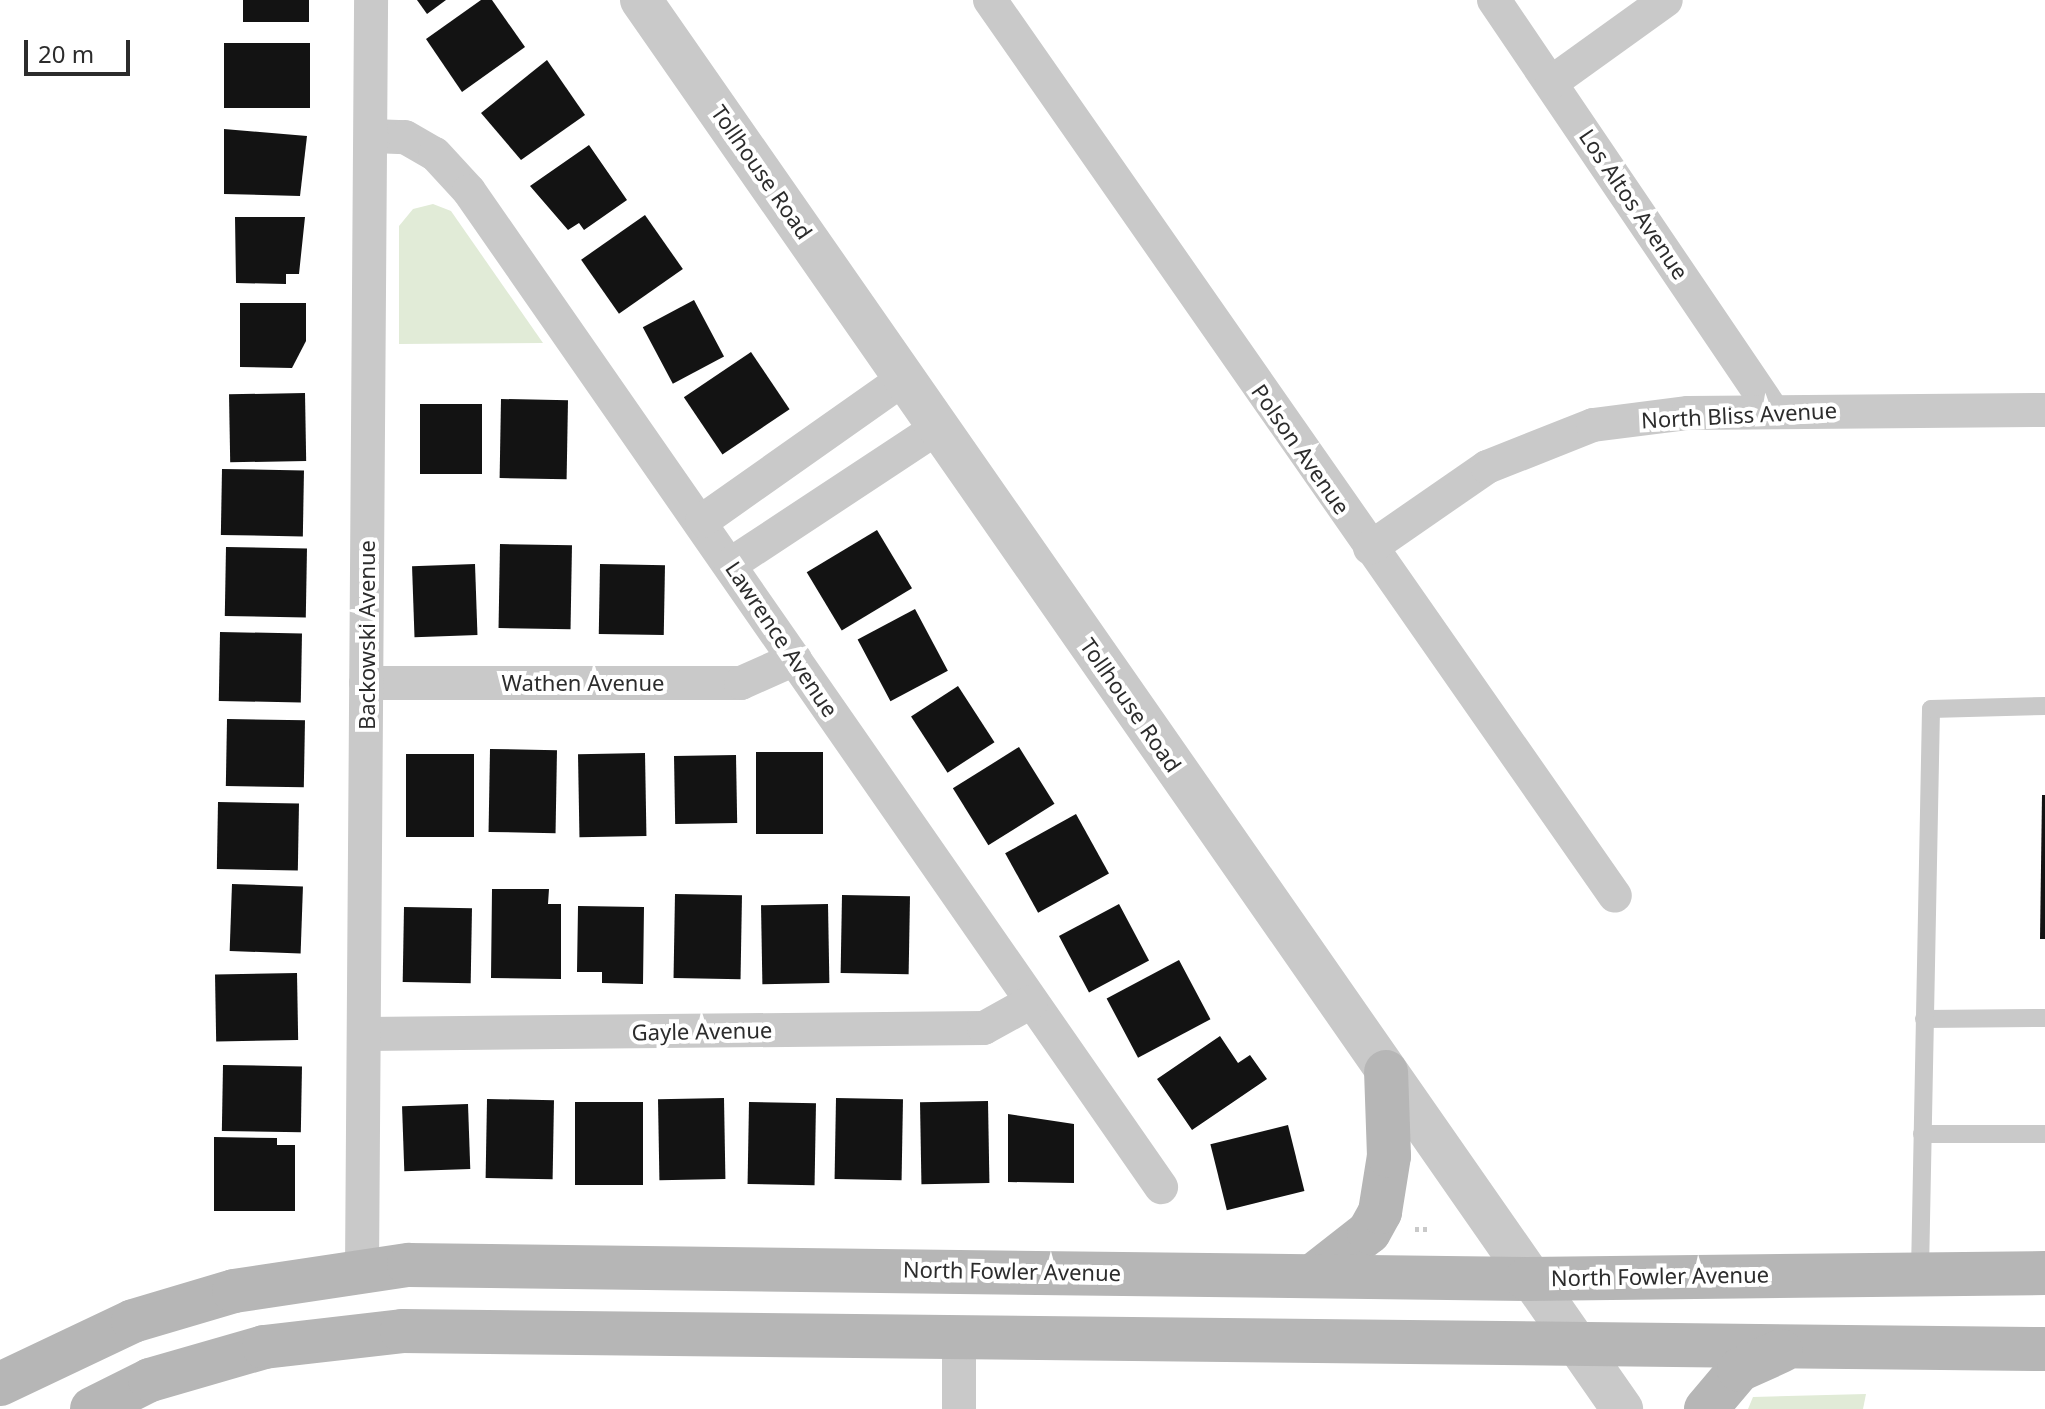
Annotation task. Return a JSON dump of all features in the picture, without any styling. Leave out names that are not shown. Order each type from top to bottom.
[{"type":"main road","points":[[1315,1274],[1369,1232],[1380,1212],[1389,1156],[1386,1072]]},
{"type":"main road","name":"North Fowler Avenue","points":[[0,1384],[133,1321],[234,1291],[362,1269],[1315,1274],[1527,1279],[1920,1272],[2045,1273]]},
{"type":"main road","points":[[92,1409],[150,1380],[264,1347],[402,1331],[1580,1349],[2045,1349]]},
{"type":"main road","points":[[1706,1409],[1739,1370],[1786,1349]]},
{"type":"street","name":"Backowski Avenue","points":[[362,1269],[366,1212],[371,0]]},
{"type":"street","name":"Tollhouse Road","points":[[641,0],[1527,1279],[1622,1409]]},
{"type":"street","name":"Polson Avenue","points":[[990,0],[1615,896]]},
{"type":"street","name":"Los Altos Avenue","points":[[1494,0],[1772,410]]},
{"type":"street","points":[[1552,82],[1666,0]]},
{"type":"street","name":"Lawrence Avenue","points":[[372,136],[405,137],[435,154],[469,191],[702,521],[1161,1187]]},
{"type":"street","points":[[702,521],[905,378]]},
{"type":"street","name":"North Bliss Avenue","points":[[1370,548],[1487,467],[1593,425],[1772,410],[2045,410]]},
{"type":"street","points":[[731,564],[939,427]]},
{"type":"street","name":"Wathen Avenue","points":[[366,683],[741,683],[795,659]]},
{"type":"street","name":"Gayle Avenue","points":[[366,1034],[984,1028],[1031,1002]]},
{"type":"street","points":[[959,1338],[959,1409]]},
{"type":"lane","points":[[1920,1272],[1931,709],[2045,706]]},
{"type":"lane","points":[[1924,1019],[2045,1018]]},
{"type":"lane","points":[[1922,1134],[2045,1134]]},
{"type":"green space","points":[[433,204],[451,211],[543,343],[399,344],[399,226],[413,209]]},
{"type":"green space","points":[[1866,1394],[1863,1409],[1748,1409],[1753,1397]]},
{"type":"building","points":[[243,0],[309,0],[309,22],[243,22]]},
{"type":"building","points":[[417,0],[446,0],[427,14]]},
{"type":"building","points":[[481,0],[492,0],[525,47],[462,92],[426,39]]},
{"type":"building","points":[[224,43],[310,43],[310,108],[224,108]]},
{"type":"building","points":[[547,60],[585,115],[521,160],[481,113]]},
{"type":"building","points":[[224,129],[307,136],[300,196],[224,194]]},
{"type":"building","points":[[589,145],[627,200],[584,230],[579,223],[568,230],[530,186]]},
{"type":"building","points":[[645,215],[683,269],[619,314],[581,260]]},
{"type":"building","points":[[235,217],[305,217],[299,274],[286,274],[286,284],[236,283]]},
{"type":"building","points":[[694,300],[724,357],[673,384],[643,327]]},
{"type":"building","points":[[240,303],[306,303],[306,341],[292,368],[240,367]]},
{"type":"building","points":[[751,352],[790,409],[722,454],[684,397]]},
{"type":"building","points":[[305,393],[306,461],[230,462],[229,394]]},
{"type":"building","points":[[501,399],[568,400],[567,479],[500,478]]},
{"type":"building","points":[[420,404],[482,404],[482,474],[420,474]]},
{"type":"building","points":[[222,469],[304,470],[303,536],[221,535]]},
{"type":"building","points":[[877,530],[912,588],[842,631],[807,572]]},
{"type":"building","points":[[500,544],[572,545],[571,629],[499,628]]},
{"type":"building","points":[[226,547],[307,548],[306,617],[225,616]]},
{"type":"building","points":[[475,564],[477,635],[415,637],[412,566]]},
{"type":"building","points":[[600,564],[665,565],[664,635],[599,634]]},
{"type":"building","points":[[915,609],[948,671],[890,701],[858,640]]},
{"type":"building","points":[[220,632],[302,633],[301,702],[219,701]]},
{"type":"building","points":[[958,686],[994,742],[948,773],[911,716]]},
{"type":"building","points":[[227,719],[305,720],[304,787],[226,786]]},
{"type":"building","points":[[1019,747],[1055,804],[988,845],[953,788]]},
{"type":"building","points":[[490,749],[557,750],[556,833],[489,832]]},
{"type":"building","points":[[756,752],[823,752],[823,834],[756,834]]},
{"type":"building","points":[[645,753],[646,836],[579,837],[578,754]]},
{"type":"building","points":[[406,754],[474,754],[474,837],[406,837]]},
{"type":"building","points":[[736,755],[737,823],[675,824],[674,756]]},
{"type":"building","points":[[2042,795],[2045,795],[2045,939],[2040,939]]},
{"type":"building","points":[[218,802],[299,803],[298,870],[217,869]]},
{"type":"building","points":[[1076,814],[1109,873],[1038,913],[1005,853]]},
{"type":"building","points":[[232,884],[303,886],[301,953],[230,951]]},
{"type":"building","points":[[492,889],[549,889],[548,904],[561,904],[561,979],[491,978]]},
{"type":"building","points":[[675,894],[742,895],[741,979],[674,978]]},
{"type":"building","points":[[842,895],[910,896],[909,974],[841,973]]},
{"type":"building","points":[[828,904],[829,983],[762,984],[761,905]]},
{"type":"building","points":[[1119,904],[1149,961],[1089,992],[1059,936]]},
{"type":"building","points":[[578,906],[644,907],[643,984],[602,983],[602,972],[577,972]]},
{"type":"building","points":[[404,907],[472,908],[471,983],[403,982]]},
{"type":"building","points":[[1179,960],[1210,1019],[1138,1058],[1107,998]]},
{"type":"building","points":[[297,973],[298,1040],[216,1041],[215,974]]},
{"type":"building","points":[[1220,1036],[1238,1063],[1250,1055],[1267,1079],[1192,1130],[1157,1079]]},
{"type":"building","points":[[223,1065],[302,1066],[301,1132],[222,1131]]},
{"type":"building","points":[[724,1098],[725,1179],[659,1180],[658,1099]]},
{"type":"building","points":[[836,1098],[903,1099],[902,1180],[835,1179]]},
{"type":"building","points":[[487,1099],[554,1100],[553,1179],[486,1178]]},
{"type":"building","points":[[988,1101],[989,1183],[921,1184],[920,1102]]},
{"type":"building","points":[[575,1102],[643,1102],[643,1185],[575,1185]]},
{"type":"building","points":[[749,1102],[816,1103],[815,1185],[748,1184]]},
{"type":"building","points":[[468,1104],[470,1169],[404,1171],[402,1106]]},
{"type":"building","points":[[1008,1114],[1074,1124],[1074,1183],[1008,1182]]},
{"type":"building","points":[[1288,1125],[1304,1191],[1227,1210],[1210,1144]]},
{"type":"building","points":[[214,1137],[277,1138],[277,1145],[295,1145],[295,1211],[214,1211]]}]
